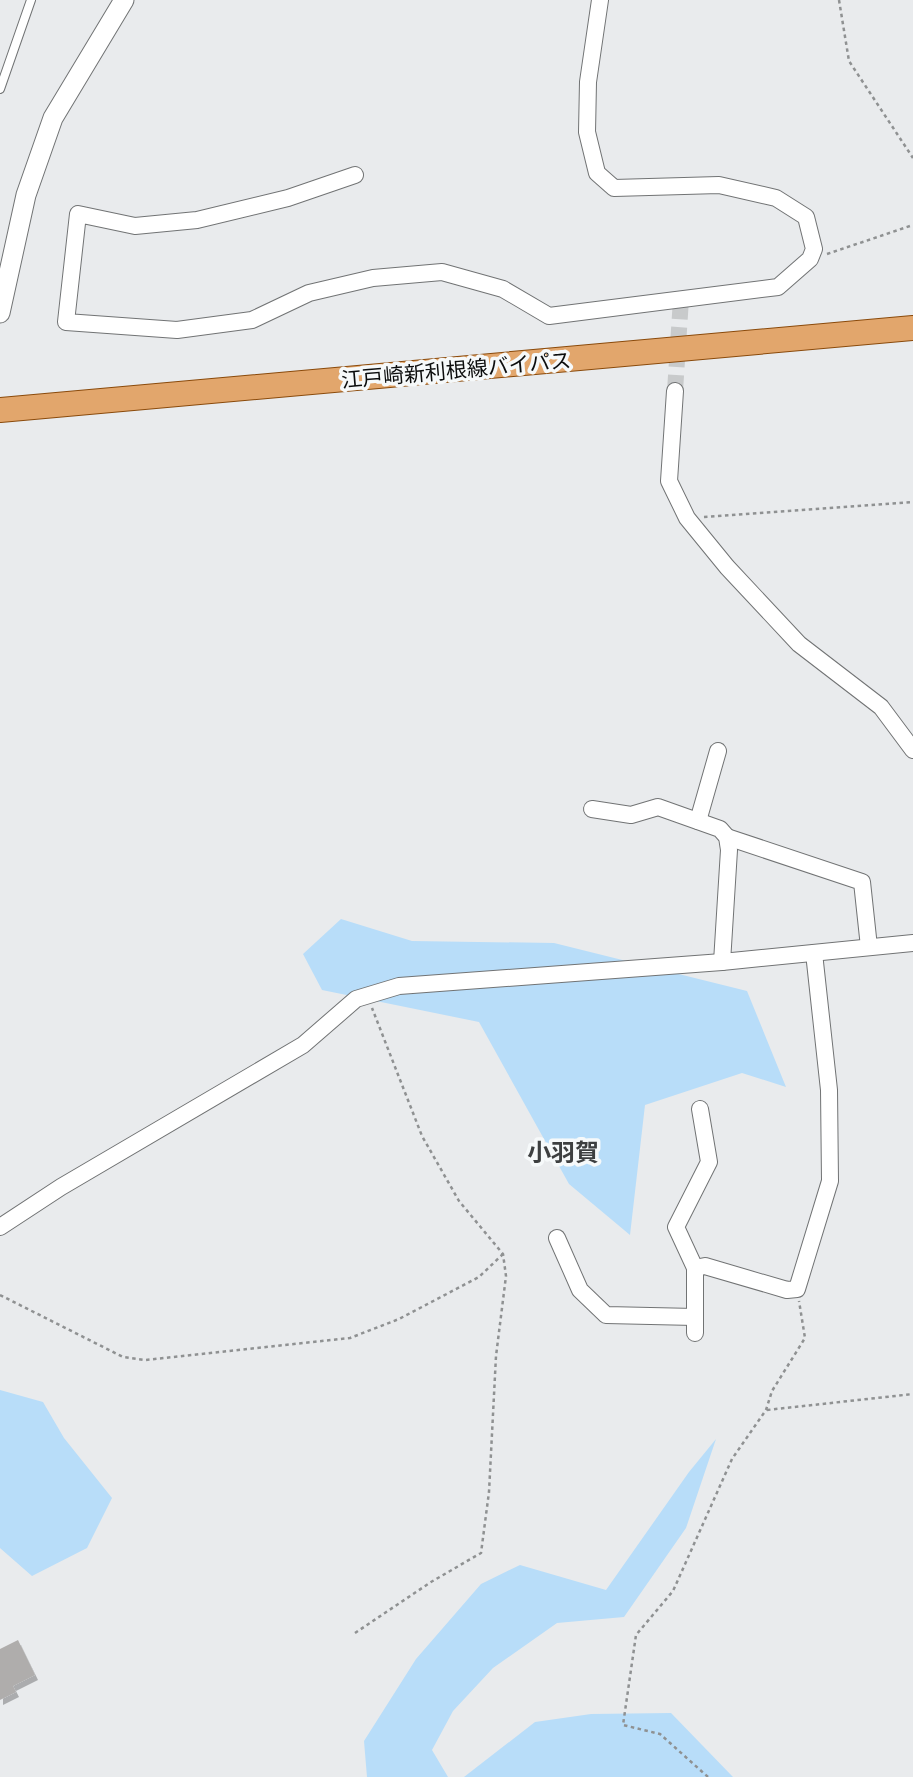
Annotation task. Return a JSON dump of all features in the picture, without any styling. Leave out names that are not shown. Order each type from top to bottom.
[{"type":"main road","name":"江戸崎新利根線バイパス","points":[[0,410],[913,328]]},
{"type":"street","points":[[0,313],[26,195],[53,118],[124,0]]},
{"type":"street","points":[[355,175],[288,198],[197,219],[135,226],[78,214],[66,322],[177,330],[252,320],[309,293],[373,278],[442,272],[503,289],[549,316],[778,288],[810,259],[814,249],[806,216],[776,198],[719,185],[614,188],[597,173],[587,132],[587,119],[588,82],[600,0]]},
{"type":"street","points":[[675,391],[668,481],[687,518],[727,567],[799,643],[881,707],[913,750]]},
{"type":"street","points":[[698,821],[718,751]]},
{"type":"street","points":[[592,809],[631,815],[659,807],[720,829],[727,837],[862,882],[869,947]]},
{"type":"street","points":[[722,962],[729,850],[727,837]]},
{"type":"street","points":[[0,1227],[61,1187],[303,1045],[356,999],[399,986],[722,962],[913,943]]},
{"type":"street","points":[[695,1268],[705,1266],[787,1290],[797,1289],[830,1181],[829,1090],[814,953]]},
{"type":"street","points":[[557,1238],[580,1290],[606,1315],[695,1325],[695,1268],[676,1227],[709,1162],[700,1109]]},
{"type":"lane","points":[[0,89],[31,0]]},
{"type":"path","points":[[839,0],[849,61],[913,158]]},
{"type":"path","points":[[810,259],[913,225]]},
{"type":"path","points":[[687,518],[913,502]]},
{"type":"path","points":[[355,1633],[431,1582],[481,1553],[489,1492],[496,1356],[506,1276],[503,1254],[459,1201],[422,1136],[366,996]]},
{"type":"path","points":[[0,1296],[123,1357],[145,1360],[350,1338],[399,1319],[479,1277],[503,1254]]},
{"type":"path","points":[[708,1777],[660,1734],[623,1725],[636,1635],[673,1591],[732,1459],[766,1410],[772,1391],[805,1338],[797,1289]]},
{"type":"path","points":[[766,1410],[913,1394]]},
{"type":"shaded area","points":[[341,919],[412,941],[554,943],[747,991],[786,1087],[742,1073],[645,1105],[630,1235],[569,1184],[479,1022],[322,990],[303,954]]},
{"type":"shaded area","points":[[0,1390],[43,1402],[64,1438],[112,1498],[87,1548],[32,1576],[0,1548]]},
{"type":"shaded area","points":[[716,1439],[686,1528],[624,1617],[557,1623],[493,1668],[453,1711],[432,1750],[448,1777],[367,1777],[364,1741],[416,1659],[481,1584],[520,1565],[606,1590],[689,1472]]},
{"type":"shaded area","points":[[671,1713],[733,1777],[464,1777],[535,1722],[591,1714]]},
{"type":"building","points":[[18,1640],[35,1675],[13,1686],[16,1692],[0,1700],[0,1649]]},
{"type":"tunnel","points":[[675,391],[681,299]]},
{"type":"district","name":"小羽賀","points":[[563,1151]]}]
